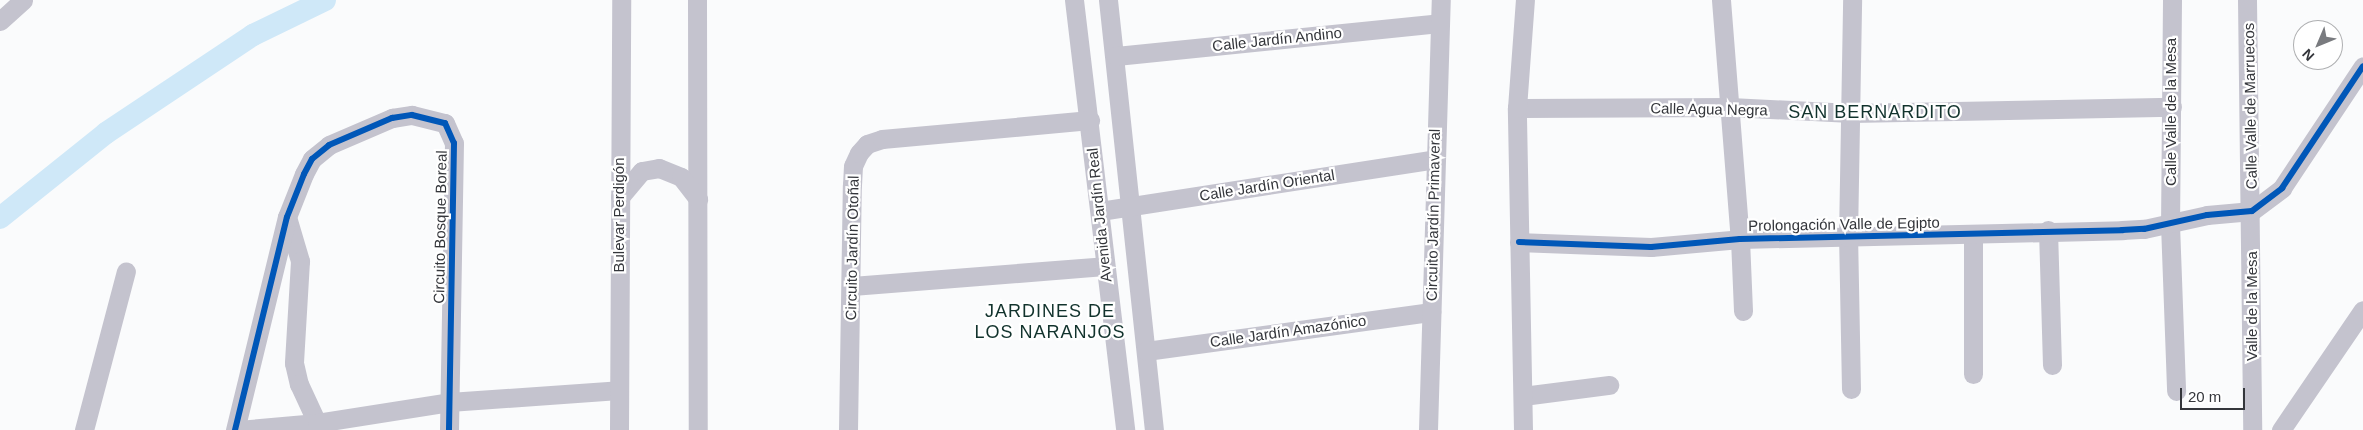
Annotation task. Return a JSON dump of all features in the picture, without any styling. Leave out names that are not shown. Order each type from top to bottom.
[{"type":"street","points":[[6,11],[23,0]]},
{"type":"street","name":"Bulevar Perdigón","points":[[619,430],[621,0]]},
{"type":"street","points":[[697,0],[698,430]]},
{"type":"street","name":"Avenida Jardín Real","points":[[1074,0],[1090,120],[1104,266],[1125,430]]},
{"type":"street","points":[[1108,0],[1116,56],[1154,430]]},
{"type":"street","name":"Circuito Jardín Primaveral","points":[[1428,430],[1434,159],[1441,0]]},
{"type":"street","points":[[1523,430],[1517,108],[1525,0]]},
{"type":"street","points":[[1722,0],[1740,239],[1742,311]]},
{"type":"street","points":[[1851,389],[1848,237],[1852,0]]},
{"type":"street","name":"Calle Valle de la Mesa","points":[[2172,0],[2170,224],[2176,391]]},
{"type":"street","name":"Calle Valle de Marruecos","points":[[2248,0],[2252,211]]},
{"type":"street","name":"Calle Jardín Andino","points":[[1116,56],[1439,23]]},
{"type":"street","points":[[2252,211],[2282,188],[2363,66]]},
{"type":"street","name":"Calle Agua Negra","points":[[1517,108],[1730,107],[1851,113],[2172,107]]},
{"type":"street","name":"Circuito Bosque Boreal","points":[[237,430],[287,217],[304,174],[312,159],[329,145],[398,117],[428,117],[445,123],[451,132],[454,153],[449,430]]},
{"type":"street","name":"Circuito Jardín Otoñal","points":[[848,430],[853,166],[867,144],[882,139],[1090,120]]},
{"type":"street","name":"Calle Jardín Oriental","points":[[1100,211],[1434,159]]},
{"type":"street","points":[[620,197],[642,170],[659,168],[681,177],[698,199]]},
{"type":"street","name":"Prolongación Valle de Egipto","points":[[1519,242],[1651,247],[1740,239],[2144,229],[2207,215],[2252,211]]},
{"type":"street","name":"Valle de la Mesa","points":[[2252,211],[2252,430]]},
{"type":"street","points":[[287,217],[300,261],[294,363],[299,384],[317,423]]},
{"type":"street","points":[[2048,230],[2052,365]]},
{"type":"street","points":[[1973,234],[1974,374]]},
{"type":"street","points":[[852,286],[1104,266]]},
{"type":"street","points":[[83,426],[126,272]]},
{"type":"street","points":[[2282,430],[2363,310]]},
{"type":"street","name":"Calle Jardín Amazónico","points":[[1146,351],[1430,312]]},
{"type":"street","points":[[1523,396],[1609,385]]},
{"type":"street","points":[[237,430],[317,423],[450,402],[619,390]]},
{"type":"waterway","points":[[0,218],[106,133],[253,35],[325,0]]},
{"type":"cycle path","points":[[1519,242],[1651,247],[1740,239],[2122,230],[2144,229],[2207,215],[2252,211],[2282,188],[2363,66]]},
{"type":"cycle path","points":[[235,430],[287,217],[312,159],[329,145],[392,118],[412,115],[445,123],[454,143],[449,430]]},
{"type":"district","name":"SAN BERNARDITO","points":[[1875,112]]},
{"type":"district","name":"JARDINES DE LOS NARANJOS","points":[[1050,322]]}]
